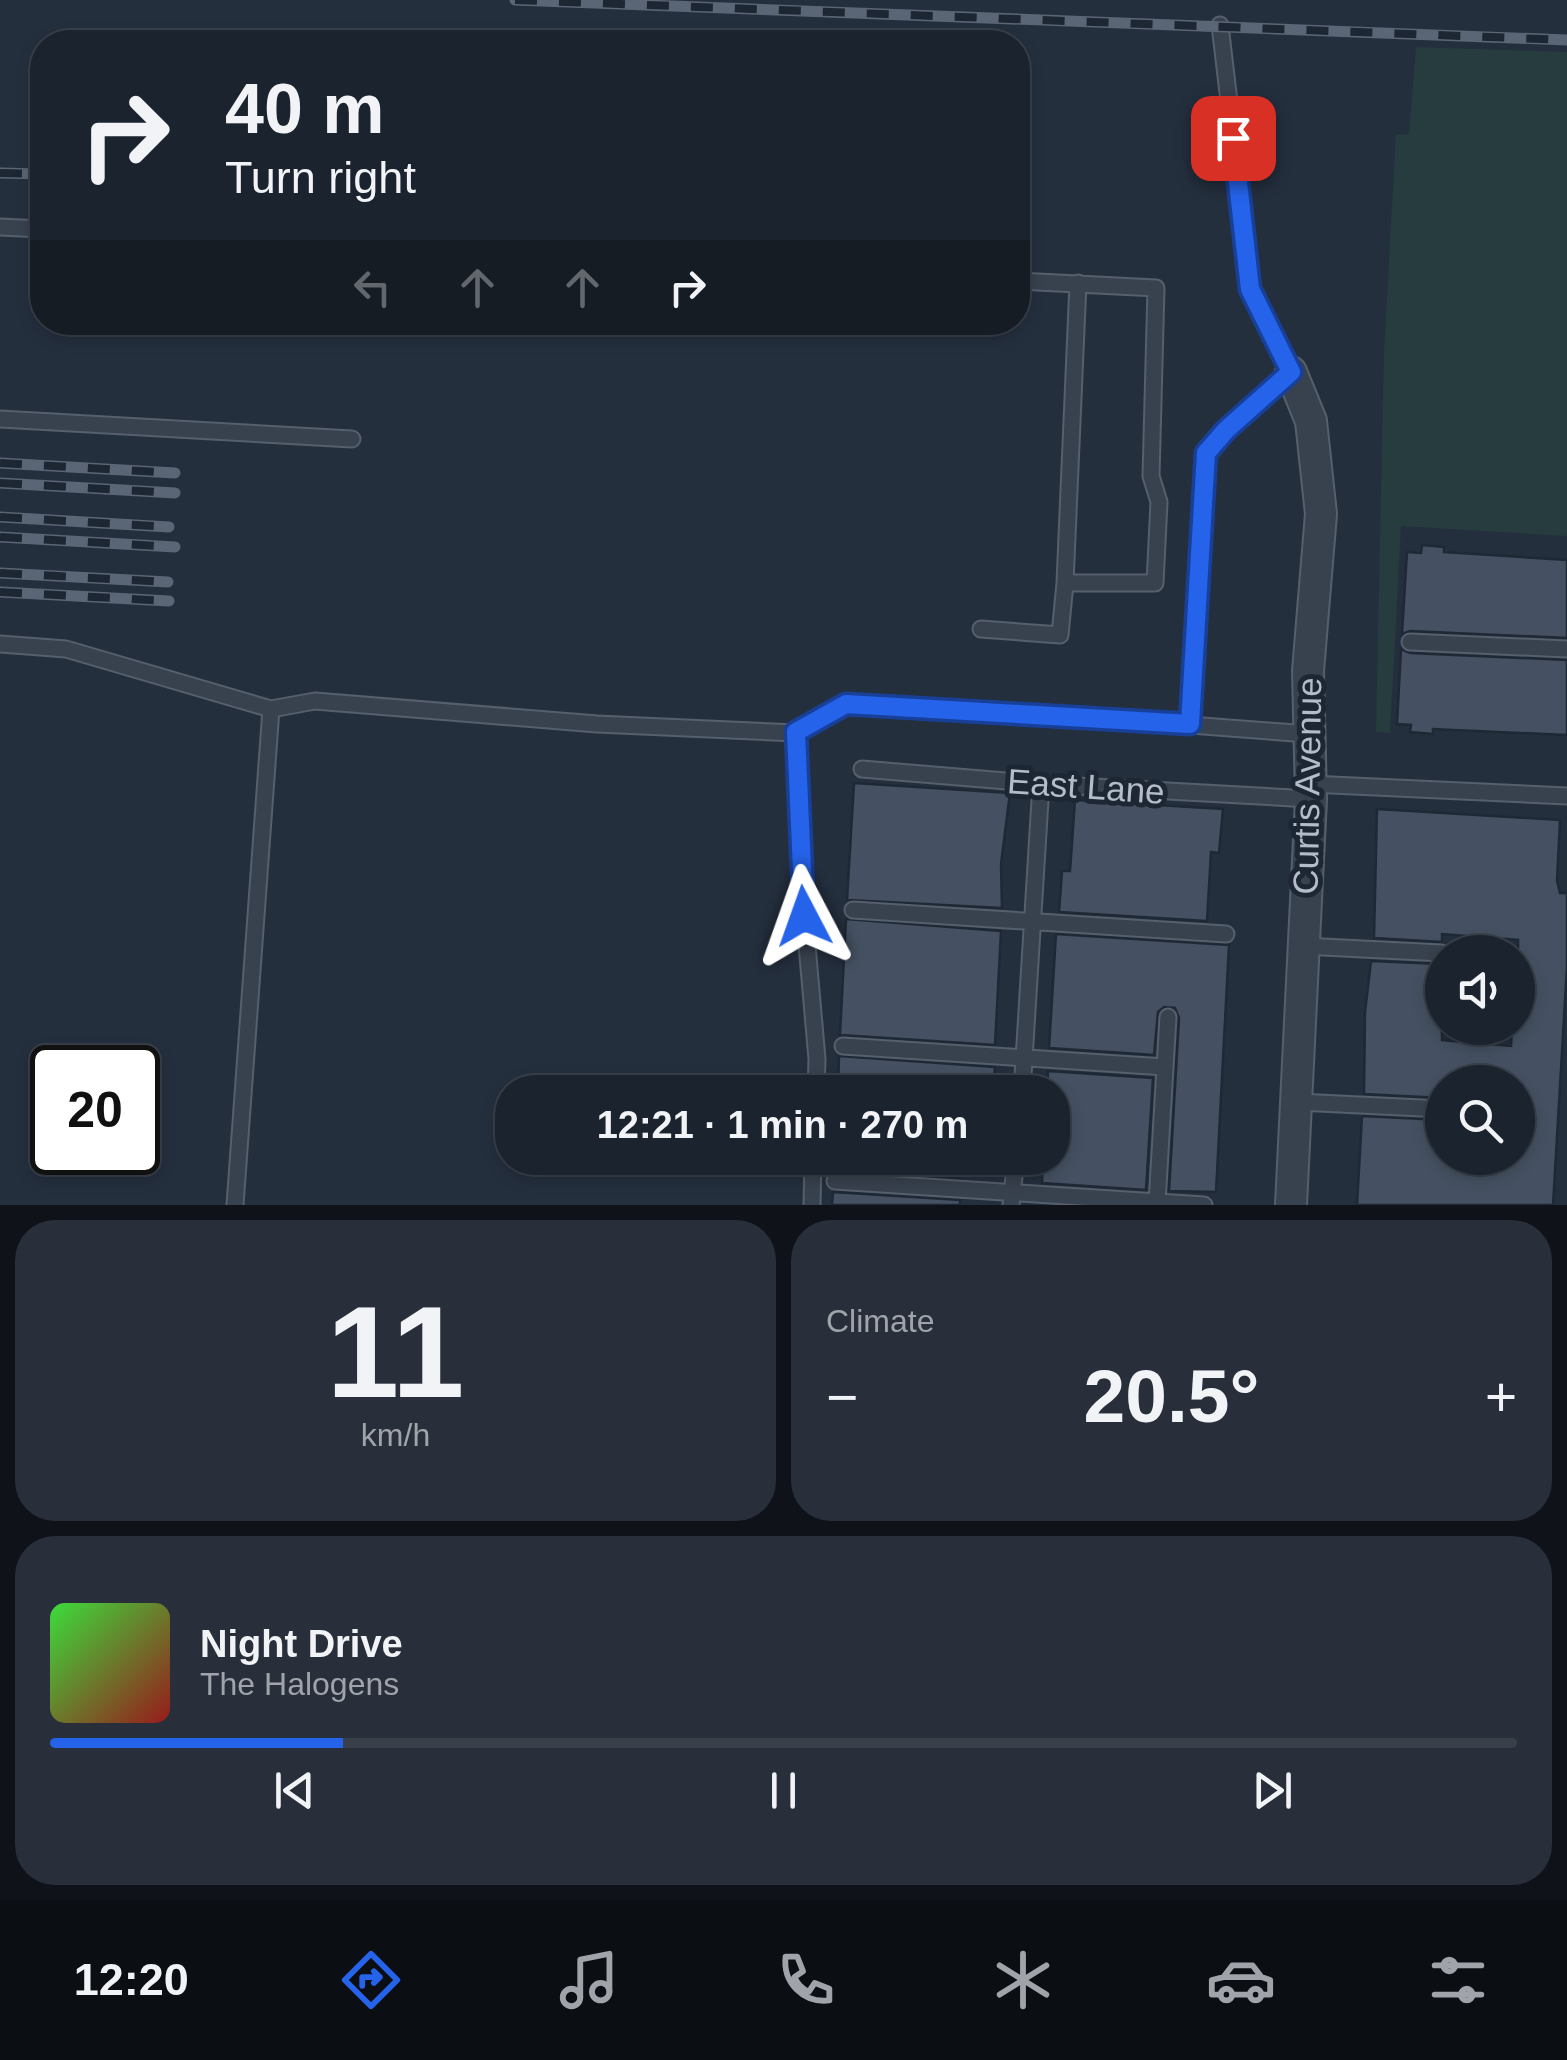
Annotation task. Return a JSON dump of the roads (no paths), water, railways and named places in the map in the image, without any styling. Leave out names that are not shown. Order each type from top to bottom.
[{"type":"street","name":"Curtis Avenue","points":[[1291,372],[1310,422],[1320,498],[1308,671],[1310,792],[1292,1205]]},
{"type":"lane","points":[[1190,724],[1206,453],[1291,372],[1250,289],[1220,25]]},
{"type":"lane","points":[[0,226],[30,228]]},
{"type":"lane","points":[[1030,281],[1156,288],[1151,476],[1159,502],[1154,583],[1064,583]]},
{"type":"lane","points":[[981,629],[1060,635],[1078,283]]},
{"type":"lane","points":[[0,419],[352,440]]},
{"type":"lane","points":[[1410,642],[1567,649]]},
{"type":"lane","points":[[0,644],[66,649],[271,710],[315,701],[597,724],[796,732],[846,704],[1308,734]]},
{"type":"lane","points":[[235,1205],[271,710]]},
{"type":"lane","points":[[796,732],[802,888],[817,1075]]},
{"type":"lane","name":"East Lane","points":[[862,769],[1041,784],[1567,796]]},
{"type":"lane","points":[[1024,1075],[1041,784]]},
{"type":"lane","points":[[853,910],[1226,934]]},
{"type":"lane","points":[[1303,946],[1425,951]]},
{"type":"lane","points":[[1157,1203],[1168,1017]]},
{"type":"lane","points":[[843,1046],[1165,1067]]},
{"type":"lane","points":[[1298,1102],[1425,1108]]},
{"type":"lane","points":[[812,1205],[813,1175]]},
{"type":"lane","points":[[835,1181],[1012,1198],[1204,1205]]},
{"type":"railway","points":[[515,0],[1567,40]]},
{"type":"railway","points":[[0,173],[30,174]]},
{"type":"railway","points":[[0,463],[175,473]]},
{"type":"railway","points":[[0,483],[175,493]]},
{"type":"railway","points":[[0,517],[169,527]]},
{"type":"railway","points":[[0,537],[175,547]]},
{"type":"railway","points":[[0,573],[168,582]]},
{"type":"railway","points":[[0,592],[169,601]]}]
